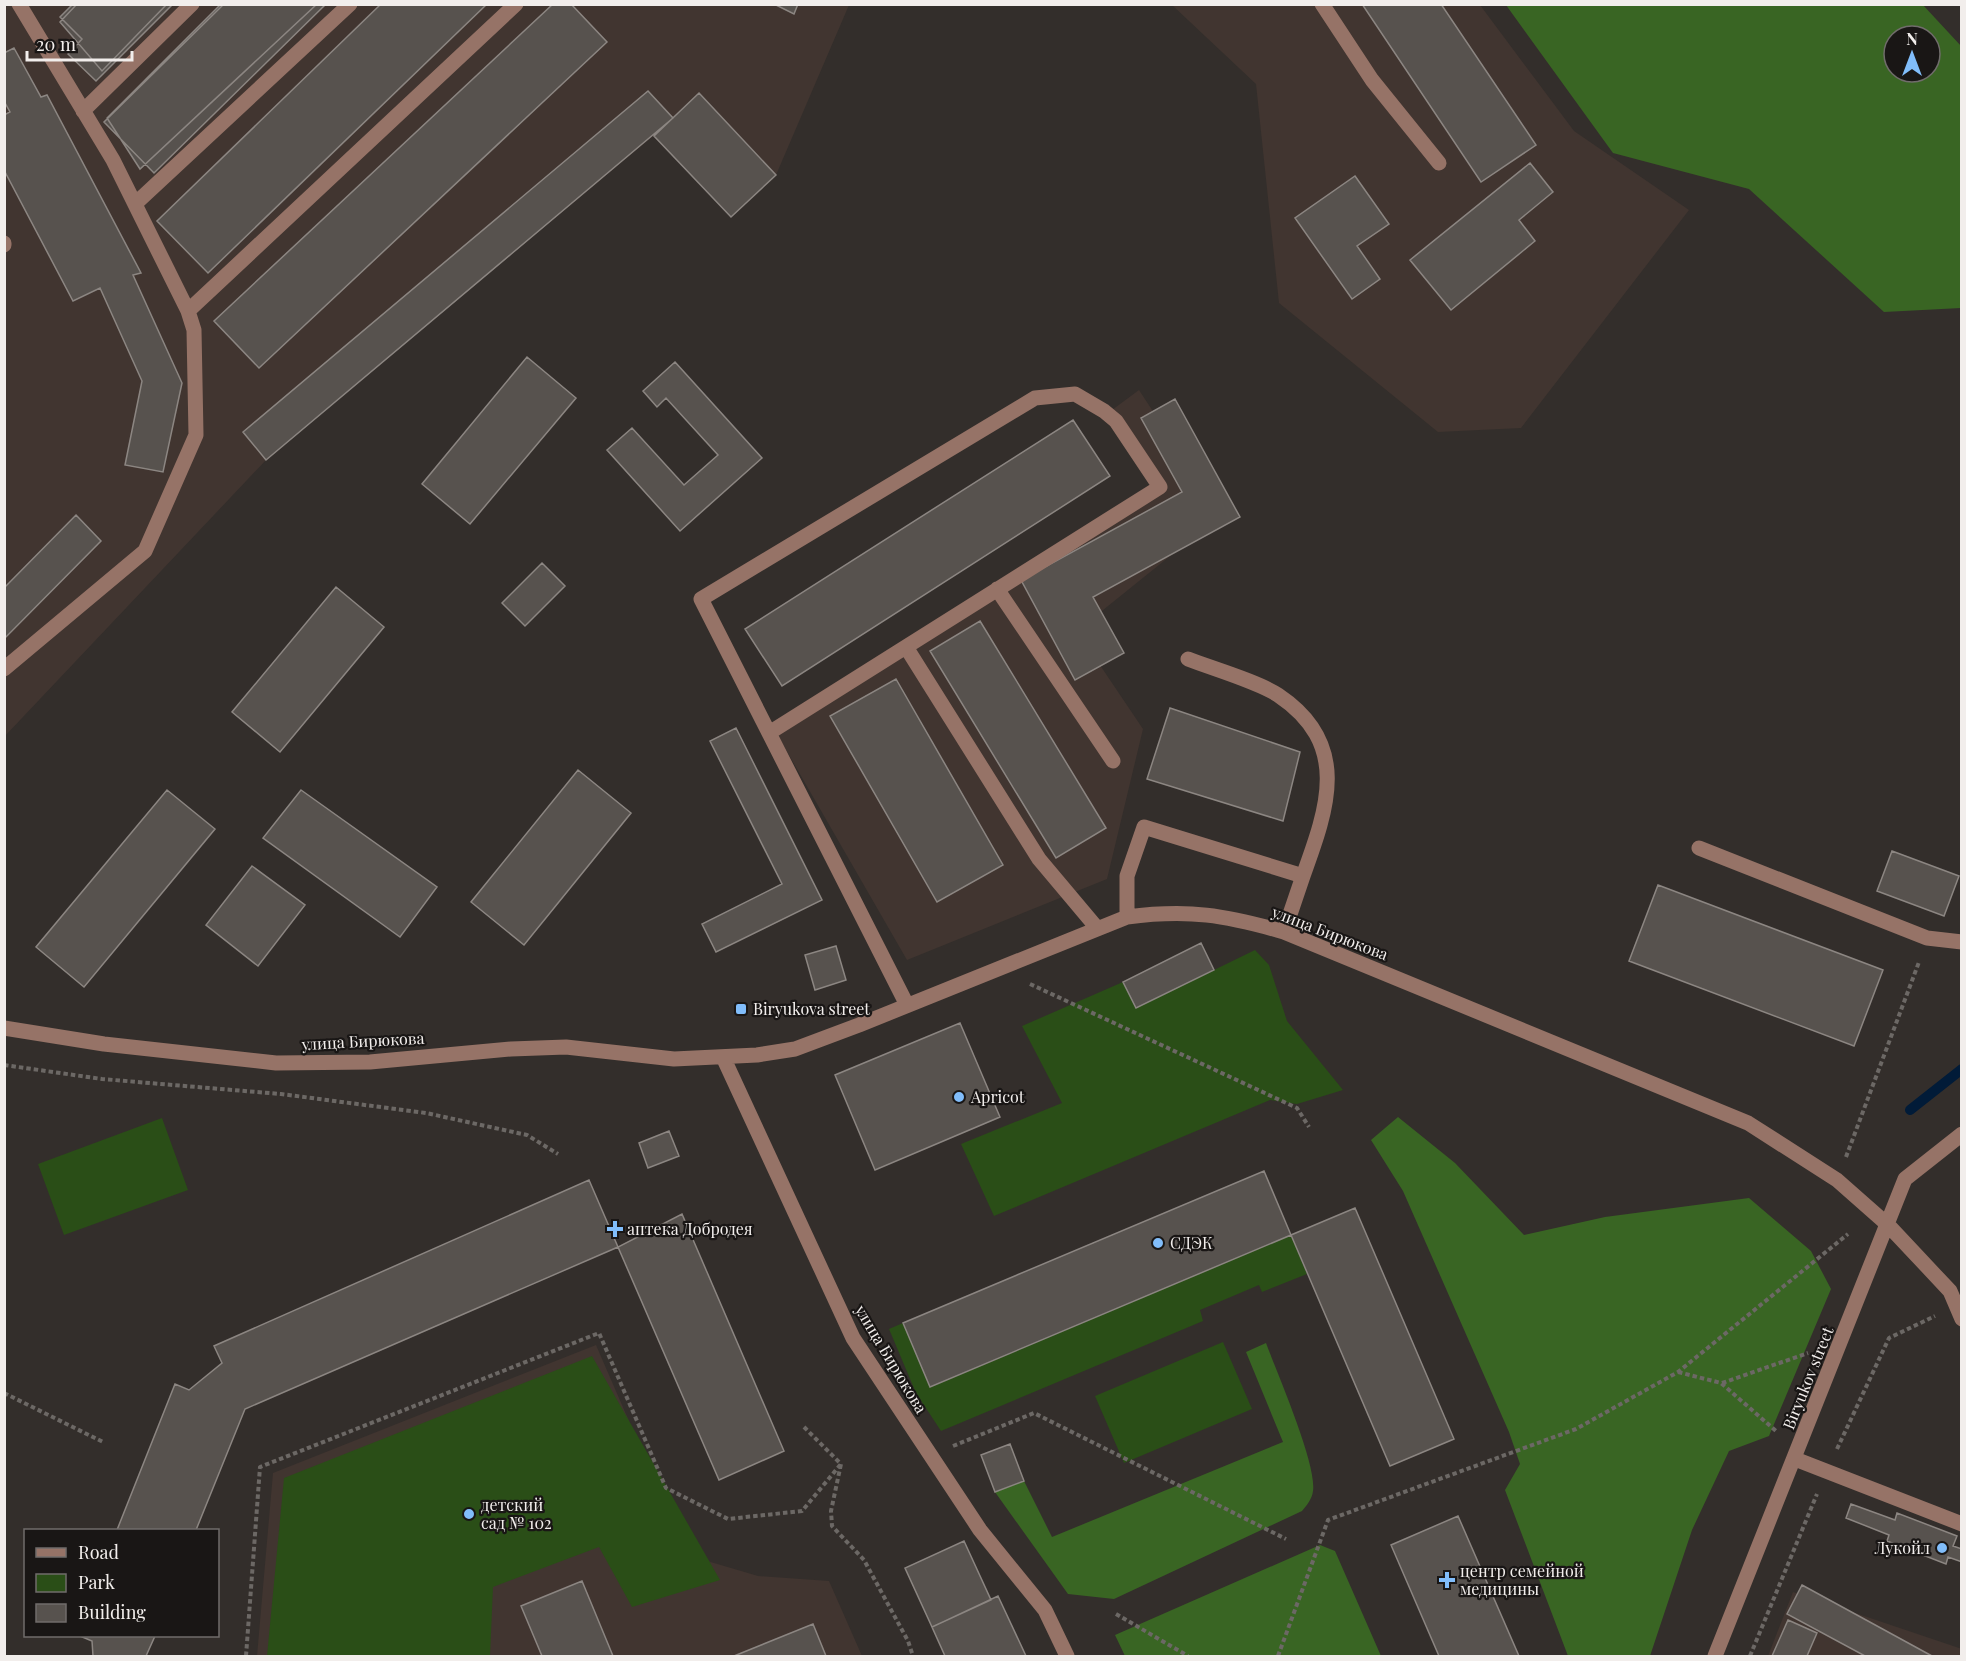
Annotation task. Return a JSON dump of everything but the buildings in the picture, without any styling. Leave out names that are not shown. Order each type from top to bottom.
[{"type":"street","points":[[83,111],[192,4]]},
{"type":"street","points":[[135,204],[350,4]]},
{"type":"street","points":[[188,311],[516,4]]},
{"type":"street","points":[[1322,4],[1372,80],[1439,163]]},
{"type":"street","points":[[4,669],[145,551],[196,435],[194,330],[188,311],[113,160],[20,5]]},
{"type":"street","points":[[769,733],[1160,487],[1116,421],[1075,394],[1035,398],[701,599],[907,1005]]},
{"type":"street","points":[[997,589],[1113,761]]},
{"type":"street","points":[[906,647],[1039,859],[1097,928]]},
{"type":"street","points":[[1188,658],[1277,694],[1306,720],[1325,756],[1329,790],[1322,824],[1284,932]]},
{"type":"street","points":[[1127,917],[1127,876],[1144,827],[1303,876]]},
{"type":"street","points":[[1699,848],[1927,938],[1962,942]]},
{"type":"street","name":"улица Бирюкова","points":[[4,1028],[104,1044],[276,1063],[370,1062],[511,1049],[566,1047],[674,1059],[723,1057],[795,1049],[1127,917],[1169,912],[1229,916],[1284,932],[1748,1123],[1837,1180],[1888,1225]]},
{"type":"street","name":"улица Бирюкова","points":[[723,1057],[853,1338],[980,1530],[1045,1610],[1067,1656]]},
{"type":"street","name":"Biryukov street","points":[[1715,1656],[1905,1179],[1962,1134]]},
{"type":"street","points":[[1888,1225],[1950,1291],[1962,1319]]},
{"type":"street","points":[[1795,1459],[1962,1524]]},
{"type":"path","points":[[1837,1180],[1927,938]]},
{"type":"path","points":[[997,968],[1297,1108],[1309,1127]]},
{"type":"path","points":[[4,1065],[102,1079],[281,1094],[426,1113],[527,1135],[558,1154]]},
{"type":"path","points":[[1278,1656],[1328,1520],[1576,1429],[1678,1372],[1848,1234]]},
{"type":"path","points":[[246,1656],[260,1467],[599,1333],[666,1488],[728,1519],[802,1511],[841,1464]]},
{"type":"path","points":[[1721,1383],[1812,1352]]},
{"type":"path","points":[[1678,1372],[1721,1383],[1779,1434]]},
{"type":"path","points":[[4,1393],[103,1442]]},
{"type":"path","points":[[950,1447],[1034,1413],[1286,1539]]},
{"type":"path","points":[[804,1427],[841,1464]]},
{"type":"path","points":[[841,1464],[831,1511],[832,1526],[864,1560],[908,1641],[913,1656]]},
{"type":"path","points":[[1116,1614],[1188,1656]]},
{"type":"shaded area","points":[[5,5],[849,5],[776,175],[731,217],[653,136],[266,460],[5,736]]},
{"type":"shaded area","points":[[1172,5],[1480,5],[1574,131],[1689,210],[1521,428],[1438,432],[1279,303],[1256,84]]},
{"type":"shaded area","points":[[1139,390],[1221,515],[1077,631],[1143,729],[1107,879],[907,960],[778,736],[1164,488],[1112,410]]},
{"type":"shaded area","name":"детский сад № 102","points":[[596,1345],[687,1555],[758,1576],[829,1581],[862,1656],[257,1656],[273,1473]]},
{"type":"shaded area","points":[[1793,1592],[1962,1649],[1961,1656],[1768,1656]]},
{"type":"green space","points":[[1506,5],[1923,5],[1941,24],[1882,24],[1882,84],[1942,84],[1942,26],[1961,46],[1961,308],[1884,312],[1749,189],[1613,153]]},
{"type":"green space","points":[[1255,950],[1269,965],[1287,1021],[1343,1090],[1297,1104],[1270,1100],[994,1216],[961,1144],[1062,1103],[1022,1026],[1123,982],[1136,1008]]},
{"type":"green space","points":[[1398,1117],[1455,1163],[1524,1235],[1605,1217],[1749,1198],[1811,1251],[1831,1289],[1769,1436],[1729,1451],[1692,1530],[1650,1656],[1568,1656],[1505,1490],[1520,1464],[1509,1432],[1403,1191],[1371,1140]]},
{"type":"green space","points":[[162,1118],[188,1190],[64,1235],[38,1164]]},
{"type":"green space","points":[[1291,1235],[1307,1274],[1262,1292],[1259,1285],[1200,1310],[1203,1321],[941,1431],[916,1393],[889,1329],[903,1323],[931,1387]]},
{"type":"green space","points":[[1223,1342],[1252,1409],[1124,1463],[1095,1396]]},
{"type":"green space","points":[[1266,1343],[1309,1461],[1313,1491],[1306,1506],[1302,1511],[1114,1599],[1068,1594],[995,1492],[1024,1481],[1052,1537],[1283,1442],[1246,1352]]},
{"type":"green space","name":"детский сад № 102","points":[[592,1356],[720,1580],[632,1607],[599,1547],[493,1587],[490,1656],[267,1656],[284,1478]]},
{"type":"green space","points":[[1320,1545],[1335,1551],[1381,1656],[1125,1656],[1115,1635]]},
{"type":"waterway","points":[[1910,1110],[1962,1069]]},
{"type":"place","name":"Biryukova street","points":[[741,1009]]},
{"type":"place","name":"Apricot","points":[[959,1097]]},
{"type":"place","name":"аптека Добродея","points":[[615,1229]]},
{"type":"place","name":"СДЭК","points":[[1158,1243]]},
{"type":"place","name":"детский сад № 102","points":[[469,1514]]},
{"type":"place","name":"Лукойл","points":[[1942,1548]]},
{"type":"place","name":"центр семейной медицины","points":[[1447,1580]]}]
